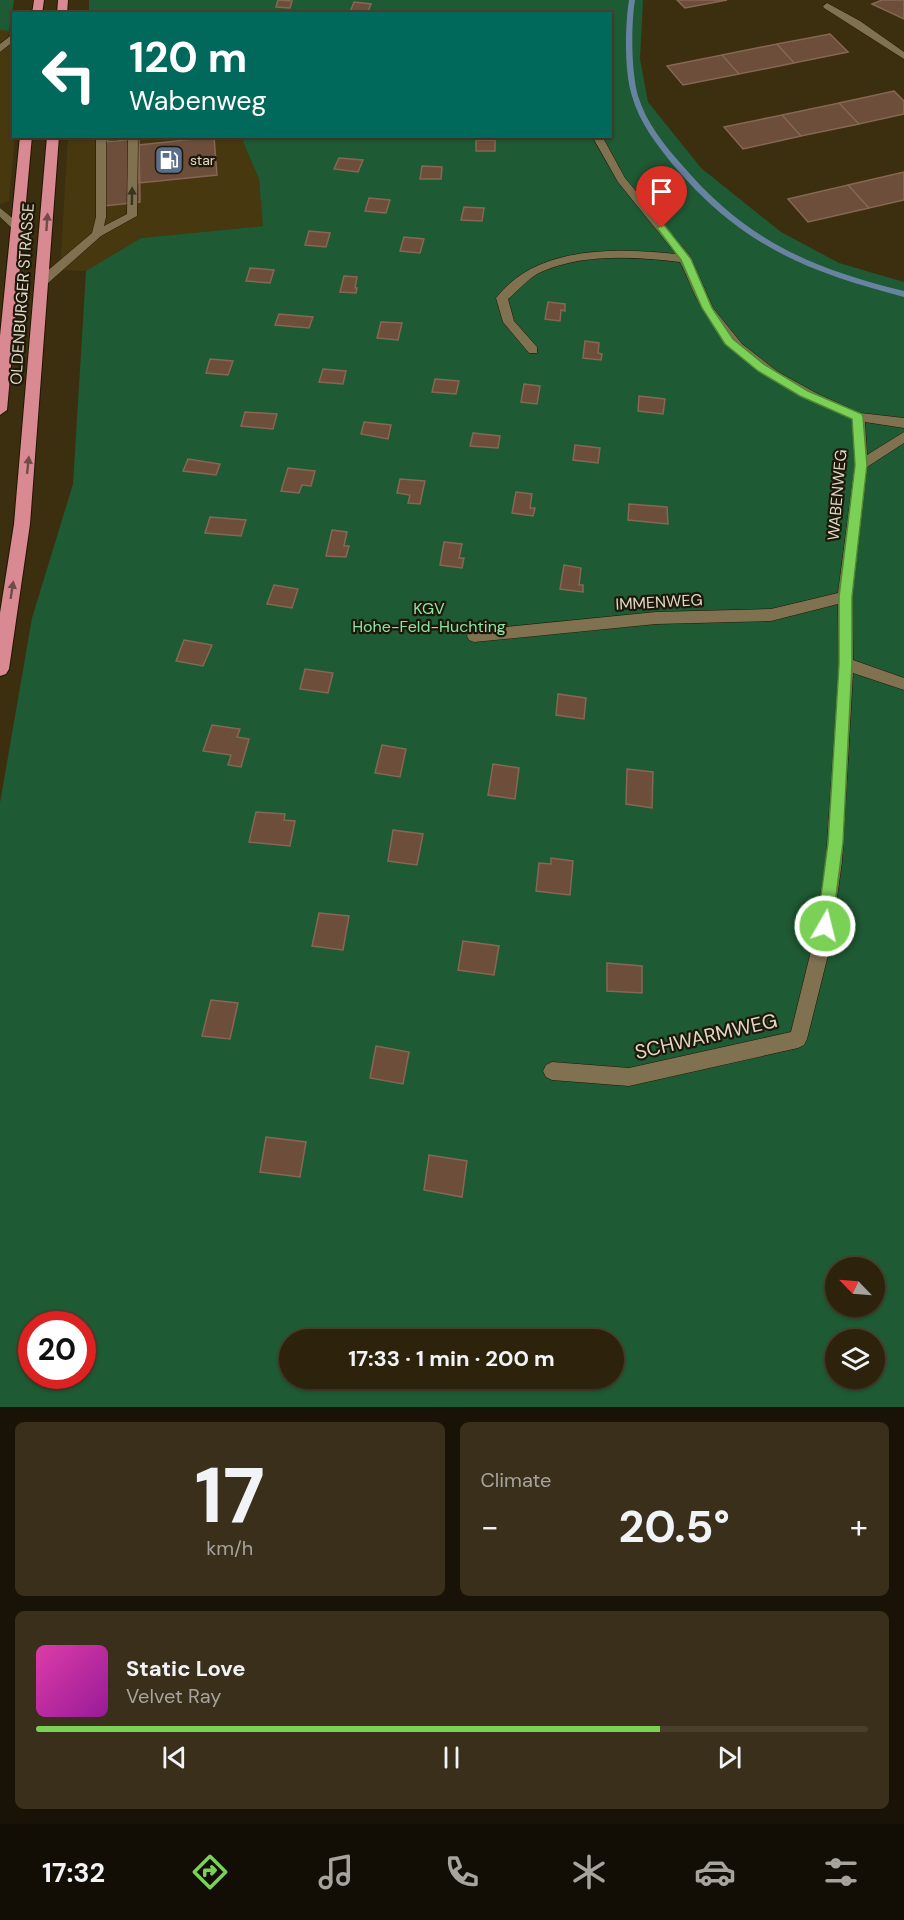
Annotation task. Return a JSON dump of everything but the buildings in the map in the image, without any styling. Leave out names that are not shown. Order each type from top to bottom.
[{"type":"highway","name":"OLDENBURGER STRASSE","points":[[0,410],[26,138]]},
{"type":"highway","name":"OLDENBURGER STRASSE","points":[[0,669],[22,524],[53,138]]},
{"type":"street","points":[[827,6],[857,23],[904,57]]},
{"type":"street","points":[[0,50],[12,38]]},
{"type":"street","points":[[97,234],[101,217],[98,138]]},
{"type":"street","points":[[43,281],[97,234],[132,216],[131,138]]},
{"type":"street","points":[[598,138],[625,184],[686,259],[707,308],[729,341],[762,368],[804,394],[858,417],[904,423]]},
{"type":"street","points":[[0,211],[18,228]]},
{"type":"street","points":[[533,350],[509,322],[502,298],[535,270],[575,258],[630,253],[686,259]]},
{"type":"street","name":"WABENWEG","points":[[798,1039],[822,947],[834,862],[846,664],[845,597],[861,465],[858,417]]},
{"type":"street","points":[[861,465],[904,436]]},
{"type":"street","name":"IMMENWEG","points":[[474,636],[656,618],[771,615],[845,597]]},
{"type":"street","points":[[846,664],[904,684]]},
{"type":"street","name":"SCHWARMWEG","points":[[552,1071],[629,1077],[798,1039]]},
{"type":"shaded area","points":[[0,30],[12,31],[12,138],[15,138],[9,201],[0,204]]},
{"type":"shaded area","points":[[68,138],[241,138],[259,179],[264,226],[141,238],[86,271],[60,270]]},
{"type":"green space","points":[[0,0],[14,0],[9,31],[0,30]]},
{"type":"green space","name":"KGV Hohe-Feld-Huchting","points":[[89,0],[643,0],[640,59],[648,102],[701,168],[781,232],[839,263],[904,282],[904,1407],[0,1407],[0,803],[32,618],[73,484],[86,271],[141,238],[263,226],[259,179],[241,138],[612,138],[612,12],[89,12]]},
{"type":"waterway","points":[[632,0],[630,48],[635,96],[654,135],[686,175],[742,227],[776,249],[830,272],[904,294]]},
{"type":"place","name":"star","points":[[169,160]]},
{"type":"route","points":[[662,228],[686,259],[707,308],[729,341],[762,368],[804,394],[858,417],[861,465],[845,597],[846,664],[836,843],[825,926]]}]
